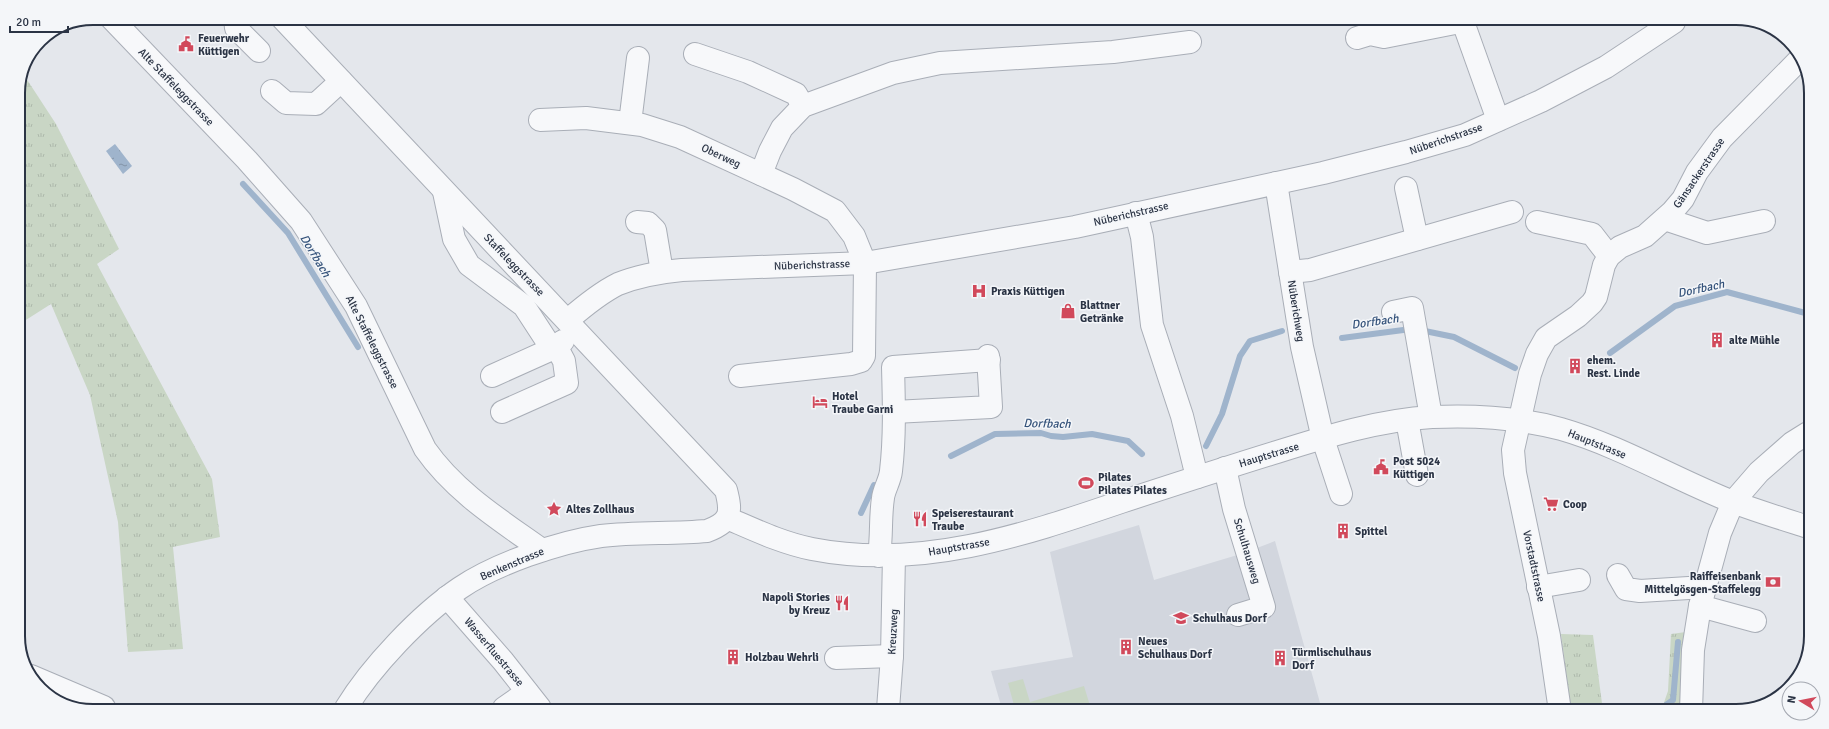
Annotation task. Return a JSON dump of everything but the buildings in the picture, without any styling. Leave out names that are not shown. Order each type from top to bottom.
[{"type":"street","name":"Alte Staffeleggstrasse","points":[[118,25],[247,160],[301,221],[356,306],[425,449],[439,468],[480,505],[542,550]]},
{"type":"street","points":[[236,25],[236,28],[259,51]]},
{"type":"street","name":"Staffeleggstrasse","points":[[289,25],[513,266],[572,325],[726,490],[730,507],[727,518]]},
{"type":"street","points":[[1357,38],[1370,34],[1384,37],[1448,25]]},
{"type":"street","points":[[1465,25],[1498,120]]},
{"type":"street","name":"Nüberichstrasse","points":[[492,376],[554,348],[592,300],[618,284],[662,272],[864,263],[1075,227],[1276,183],[1406,152],[1464,135],[1541,101],[1606,67],[1669,25]]},
{"type":"street","points":[[761,174],[770,151],[782,128],[804,106],[893,73],[940,63],[1113,52],[1190,42]]},
{"type":"street","points":[[695,54],[748,72],[796,94],[804,106]]},
{"type":"street","points":[[630,123],[638,58]]},
{"type":"street","name":"Gänsackerstrasse","points":[[1609,256],[1620,247],[1645,236],[1665,219],[1682,199],[1697,172],[1722,138],[1796,63]]},
{"type":"street","points":[[272,91],[286,103],[316,104],[341,81]]},
{"type":"street","name":"Oberweg","points":[[540,120],[586,118],[630,123],[642,125],[680,137],[761,174],[835,211],[854,236],[864,263]]},
{"type":"street","name":"Nüberichweg","points":[[1276,183],[1302,347],[1323,439],[1341,494]]},
{"type":"street","points":[[1406,188],[1417,239]]},
{"type":"street","points":[[444,192],[454,239],[469,265],[524,306],[564,361],[568,383],[502,412]]},
{"type":"street","points":[[1290,272],[1310,270],[1512,212]]},
{"type":"street","points":[[1136,213],[1142,237],[1152,325],[1182,416],[1197,477]]},
{"type":"street","points":[[1665,219],[1707,233],[1764,221]]},
{"type":"street","points":[[637,222],[648,223],[655,230],[662,272]]},
{"type":"street","points":[[1521,421],[1530,374],[1537,354],[1546,338],[1578,316],[1592,303],[1596,297],[1604,265],[1609,256],[1592,234],[1537,222]]},
{"type":"street","points":[[740,376],[851,364],[861,361],[864,356],[864,263]]},
{"type":"street","points":[[1393,312],[1412,308],[1431,417]]},
{"type":"street","name":"Kreuzweg","points":[[887,704],[892,656],[887,555],[882,534],[887,522],[890,495],[888,481],[891,473],[894,412],[892,367],[989,358],[991,407],[894,412]]},
{"type":"street","name":"Hauptstrasse","points":[[727,518],[771,538],[834,553],[887,555],[961,549],[1022,534],[1225,468],[1376,424],[1431,417],[1478,417],[1521,421],[1561,429],[1733,502],[1804,526]]},
{"type":"street","points":[[1407,420],[1417,475]]},
{"type":"street","name":"Vorstadtstrasse","points":[[1521,421],[1513,450],[1515,473],[1549,636],[1559,704]]},
{"type":"street","points":[[1691,704],[1693,650],[1702,596],[1720,533],[1733,502],[1759,472],[1792,442],[1804,435]]},
{"type":"street","name":"Schulhausweg","points":[[1225,468],[1234,509],[1264,607],[1238,615]]},
{"type":"street","name":"Benkenstrasse","points":[[348,704],[356,692],[393,648],[447,597],[479,577],[542,550],[601,536],[707,532],[719,527],[727,518]]},
{"type":"street","points":[[1618,575],[1626,589],[1702,596],[1755,621]]},
{"type":"street","points":[[1538,587],[1579,580]]},
{"type":"street","name":"Wasserfluestrasse","points":[[447,597],[533,700]]},
{"type":"street","points":[[836,658],[892,656]]},
{"type":"street","points":[[42,681],[97,704]]},
{"type":"street","points":[[518,704],[533,700]]},
{"type":"shaded area","name":"Schulhaus Dorf","points":[[1139,525],[1154,580],[1244,553],[1275,541],[1320,704],[1001,704],[991,671],[1073,657],[1050,552]]},
{"type":"green space","points":[[26,79],[56,124],[119,249],[97,264],[212,479],[220,537],[173,547],[183,649],[128,652],[118,522],[90,395],[51,304],[25,321],[25,93]]},
{"type":"green space","points":[[1686,632],[1682,704],[1663,704],[1668,691],[1671,634]]},
{"type":"green space","points":[[1561,634],[1593,635],[1602,704],[1570,704]]},
{"type":"green space","points":[[1023,679],[1030,702],[1084,686],[1089,704],[1014,704],[1008,683]]},
{"type":"water","points":[[115,144],[132,166],[123,174],[106,151]]},
{"type":"waterway","name":"Dorfbach","points":[[243,184],[288,233],[358,347]]},
{"type":"waterway","name":"Dorfbach","points":[[1610,353],[1675,306],[1727,292],[1804,313]]},
{"type":"waterway","name":"Dorfbach","points":[[1342,338],[1411,329]]},
{"type":"waterway","name":"Dorfbach","points":[[1420,330],[1454,337],[1515,368]]},
{"type":"waterway","name":"Dorfbach","points":[[1206,446],[1222,414],[1240,356],[1250,341],[1282,331]]},
{"type":"waterway","name":"Dorfbach","points":[[951,456],[995,434],[1041,433],[1063,437],[1092,434],[1128,441],[1142,454]]},
{"type":"waterway","name":"Dorfbach","points":[[861,513],[874,485]]},
{"type":"waterway","points":[[1667,704],[1673,700],[1678,642]]},
{"type":"place","name":"Feuerwehr Küttigen","points":[[186,44]]},
{"type":"place","name":"Praxis Küttigen","points":[[979,291]]},
{"type":"place","name":"Blattner Getränke","points":[[1068,311]]},
{"type":"place","name":"alte Mühle","points":[[1717,340]]},
{"type":"place","name":"ehem. Rest. Linde","points":[[1575,366]]},
{"type":"place","name":"Hotel Traube Garni","points":[[820,402]]},
{"type":"place","name":"Post 5024 Küttigen","points":[[1381,467]]},
{"type":"place","name":"Pilates Pilates Pilates","points":[[1086,483]]},
{"type":"place","name":"Coop","points":[[1551,504]]},
{"type":"place","name":"Altes Zollhaus","points":[[554,509]]},
{"type":"place","name":"Speiserestaurant Traube","points":[[920,519]]},
{"type":"place","name":"Spittel","points":[[1343,531]]},
{"type":"place","name":"Raiffeisenbank Mittelgösgen-Staffelegg","points":[[1773,582]]},
{"type":"place","name":"Napoli Stories by Kreuz","points":[[842,603]]},
{"type":"place","name":"Schulhaus Dorf","points":[[1181,618]]},
{"type":"place","name":"Neues Schulhaus Dorf","points":[[1126,647]]},
{"type":"place","name":"Holzbau Wehrli","points":[[733,657]]},
{"type":"place","name":"Türmlischulhaus Dorf","points":[[1280,658]]}]
